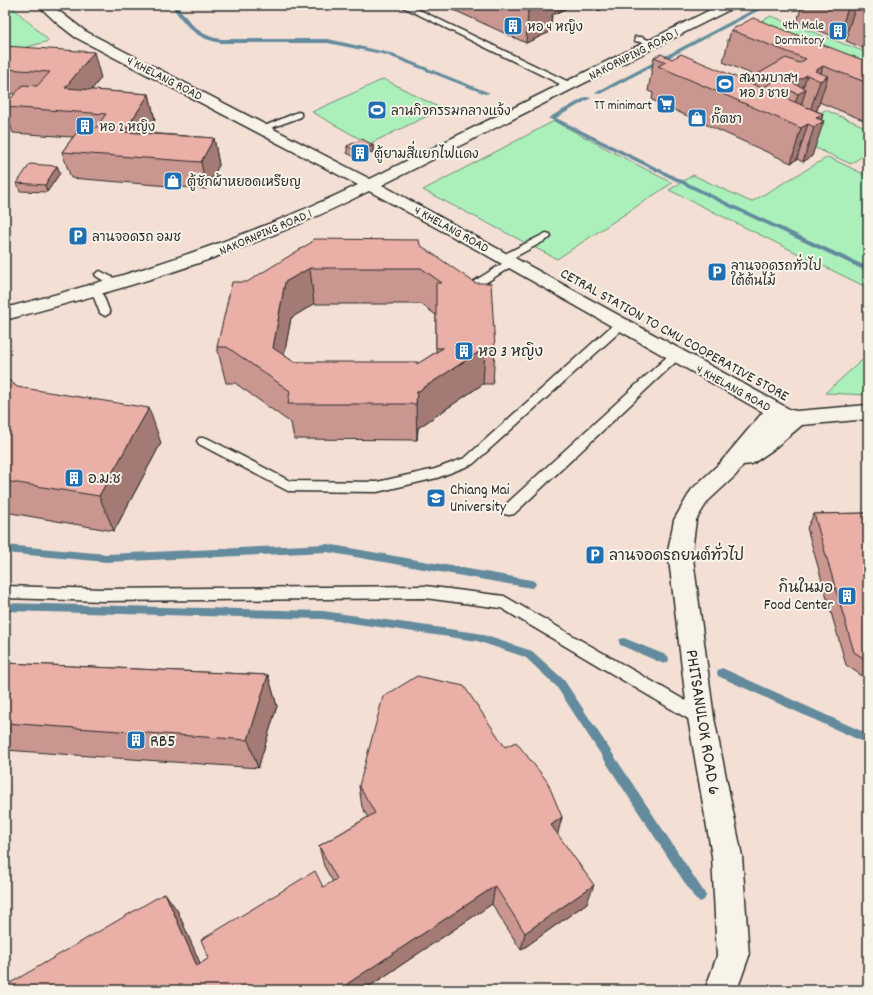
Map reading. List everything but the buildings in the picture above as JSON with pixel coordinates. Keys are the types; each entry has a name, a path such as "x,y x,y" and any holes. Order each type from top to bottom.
{"street":[{"name":"NAKORNPING ROAD 1","path":"649,42 729,5"},
{"name":"NAKORNPING ROAD 1","path":"406,166 569,85"},
{"name":"4 KHELANG ROAD","path":"354,175 374,183 509,260"},
{"name":"NAKORNPING ROAD 1","path":"294,220 374,183"},
{"path":"5,314 98,282"},
{"path":"728,468 764,446 771,413"},
{"path":"728,468 771,413"}],"lane":[{"path":"44,5 80,34 374,183"},
{"path":"403,5 569,85"},
{"path":"235,245 374,183 569,85 649,42"},
{"path":"264,128 298,115"},
{"path":"264,128 354,175"},
{"path":"98,282 118,284 158,272 235,245 294,220"},
{"path":"463,293 546,236"},
{"path":"509,260 676,355 771,413 868,411"},
{"path":"98,282 158,272"},
{"path":"98,282 118,284"},
{"path":"98,282 105,313"},
{"path":"203,441 288,486 377,487 437,473 469,461 621,324"},
{"path":"509,510 676,355"},
{"path":"721,990 733,956 680,551 685,520 693,506 700,495 728,468"},
{"path":"5,592 103,595 425,592 504,602 701,718"}],"shaded area":[{"name":"Chiang Mai University","path":"5,5 868,5 868,990 5,990"}],"green space":[{"path":"5,5 10,5 49,41 5,53"},
{"path":"771,16 868,53 868,97 726,40"},
{"name":"ลานกิจกรรมกลางแจ้ง","path":"384,79 442,109 369,144 312,112"},
{"path":"825,110 868,128 868,152 851,164 785,134"},
{"path":"554,121 672,183 557,259 423,190"},
{"path":"828,157 866,175 868,174 868,288 669,190 693,175 751,202"},
{"path":"868,355 868,395 825,393"}],"waterway":[{"path":"174,5 188,24 198,34 212,39 221,41 328,41 388,54 487,93"},
{"path":"598,93 766,5"},
{"path":"588,98 551,118 731,206 868,270"},
{"path":"5,549 107,558 327,548 531,584"},
{"path":"5,607 323,615 477,637 528,654 560,683 700,896"},
{"path":"624,642 664,659"},
{"path":"722,673 868,739"}],"place":[{"name":"หอ 4 หญิง","path":"513,26"},
{"name":"4th Male Dormitory","path":"838,31"},
{"name":"สนามบาสฯ หอ 3 ชาย","path":"725,84"},
{"name":"TT minimart","path":"666,104"},
{"name":"ลานกิจกรรมกลางแจ้ง","path":"377,110"},
{"name":"กั๊ตชา","path":"697,118"},
{"name":"หอ 2 หญิง","path":"85,126"},
{"name":"ตู้ยามสี่แยกไฟแดง","path":"360,153"},
{"name":"ตู้ซักผ้าหยอดเหรียญ","path":"173,181"},
{"name":"ลานจอดรถ อมช","path":"78,236"},
{"name":"ลานจอดรถทั่วไป ใต้ต้นไม้","path":"717,272"},
{"name":"หอ 3 หญิง","path":"464,351"},
{"name":"อ.ม.ช","path":"74,478"},
{"name":"Chiang Mai University","path":"436,498"},
{"name":"ลานจอดรถยนต์ทั่วไป","path":"595,555"},
{"name":"กินในมอ Food Center","path":"847,596"},
{"name":"RB5","path":"136,740"}]}
